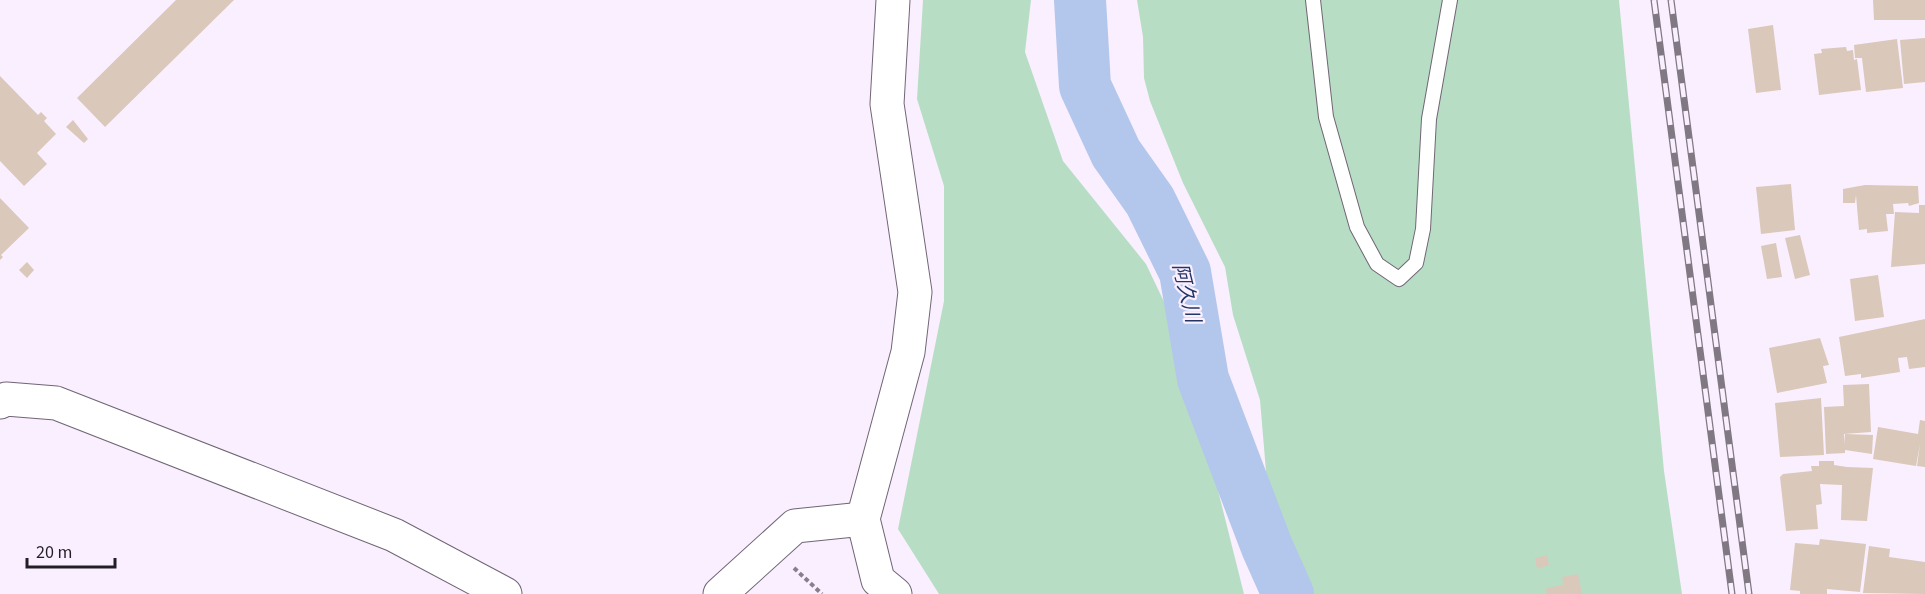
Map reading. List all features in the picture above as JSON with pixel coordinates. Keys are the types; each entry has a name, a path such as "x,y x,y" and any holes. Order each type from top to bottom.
{"street":[{"path":"893,0 887,104 915,292 908,352 863,519 878,580 895,594"},
{"path":"0,402 6,399 56,403 394,535 505,594"},
{"path":"720,594 795,526 863,519"}],"lane":[{"path":"1313,0 1326,117 1357,227 1377,264 1399,279 1416,263 1423,229 1429,119 1450,0"}],"green space":[{"path":"923,0 1031,0 1025,52 1063,161 1146,264 1178,331 1244,594 939,594 898,529 944,301 944,186 917,99"},
{"path":"1137,0 1619,0 1664,471 1682,594 1309,594 1268,495 1260,400 1233,315 1225,267 1183,183 1150,101 1144,78 1143,37"}],"building":[{"path":"176,0 234,0 105,127 77,98"},
{"path":"1873,0 1925,0 1925,20 1874,20"},
{"path":"1773,25 1781,90 1756,93 1748,29"},
{"path":"1925,38 1925,82 1904,84 1900,40"},
{"path":"1897,39 1903,88 1866,92 1862,58 1855,58 1854,45"},
{"path":"1846,47 1847,51 1853,50 1854,60 1857,59 1861,90 1819,95 1814,54 1822,53 1821,49"},
{"path":"0,76 38,115 41,112 47,118 44,121 56,134 37,153 47,164 24,186 0,161"},
{"path":"73,120 88,139 84,143 66,127"},
{"path":"1791,184 1795,230 1761,234 1756,187"},
{"path":"1865,185 1918,186 1919,203 1909,206 1908,203 1893,204 1894,214 1886,214 1888,231 1867,233 1867,229 1859,230 1856,195 1855,203 1843,203 1843,189"},
{"path":"0,198 29,228 1,255 3,257 0,260"},
{"path":"1919,205 1925,205 1925,264 1891,267 1895,212 1919,213"},
{"path":"1800,235 1810,275 1795,279 1785,238"},
{"path":"1776,243 1782,277 1767,279 1761,246"},
{"path":"27,262 34,270 27,278 19,270"},
{"path":"1878,275 1884,317 1855,321 1850,279"},
{"path":"1925,319 1925,367 1909,369 1907,357 1898,358 1900,372 1861,378 1861,374 1845,376 1839,337"},
{"path":"1820,338 1829,365 1823,366 1827,383 1777,393 1769,348"},
{"path":"1869,384 1871,432 1844,434 1844,444 1845,434 1873,435 1872,454 1845,450 1845,453 1826,454 1824,407 1844,406 1843,385"},
{"path":"1821,398 1824,455 1780,457 1775,403"},
{"path":"1920,420 1925,421 1925,467 1917,466 1920,444 1916,466 1873,459 1878,427 1918,434"},
{"path":"1819,461 1834,461 1834,465 1847,467 1873,468 1867,521 1841,520 1842,485 1820,484 1822,504 1816,505 1818,529 1786,531 1780,477 1783,474 1812,471 1811,466 1819,466"},
{"path":"1820,539 1866,544 1860,592 1827,589 1827,594 1800,594 1800,591 1790,590 1795,543 1819,545"},
{"path":"1869,546 1890,549 1889,557 1925,562 1925,594 1863,593"},
{"path":"1547,555 1549,565 1537,569 1535,558"},
{"path":"1578,574 1582,594 1547,594 1546,588 1563,585 1562,577"}],"waterway":[{"name":"阿久川","path":"1080,0 1085,86 1116,153 1150,201 1185,272 1203,379 1267,547 1288,594"}],"railway":[{"path":"1654,0 1732,594"},
{"path":"1671,0 1749,594"}]}
